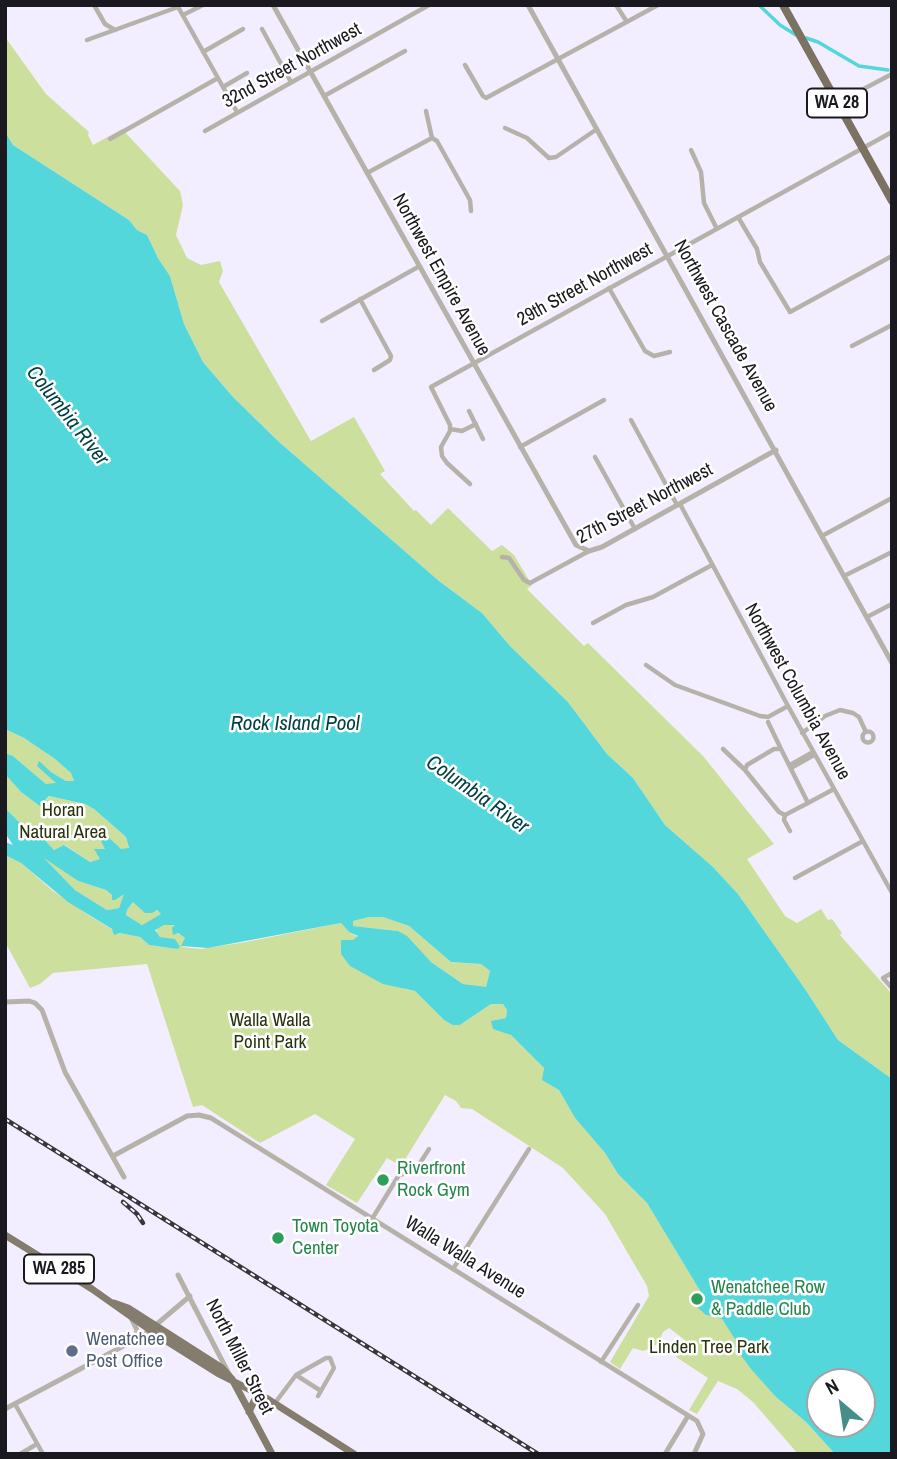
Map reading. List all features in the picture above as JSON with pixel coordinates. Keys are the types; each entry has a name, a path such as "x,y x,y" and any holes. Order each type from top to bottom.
{"highway":[{"name":"WA 28","path":"783,5 892,201"}],"main road":[{"name":"WA 285","path":"5,1235 131,1318 222,1367 232,1378"},
{"name":"WA 285","path":"110,1302 128,1308 153,1328"},
{"path":"232,1378 354,1454"},
{"name":"North Miller Street","path":"232,1378 272,1454"},
{"path":"249,1412 254,1401 266,1398"}],"street":[{"path":"94,5 107,27 116,30"},
{"path":"183,15 203,5"},
{"name":"Northwest Empire Avenue","path":"273,5 571,540 579,548 589,551"},
{"name":"32nd Street Northwest","path":"205,131 429,5"},
{"name":"Northwest Cascade Avenue","path":"528,5 891,659"},
{"path":"616,5 627,22"},
{"path":"466,65 482,96 486,98 658,5"},
{"path":"87,40 178,6 237,112"},
{"path":"203,52 243,29"},
{"path":"262,29 291,82"},
{"path":"324,96 405,51"},
{"path":"223,87 247,73"},
{"path":"837,103 892,74"},
{"path":"110,139 218,78"},
{"path":"426,111 432,138 437,141 470,200 471,211"},
{"path":"505,128 527,138 549,158 555,157 597,129"},
{"name":"29th Street Northwest","path":"450,429 447,417 431,387 892,132"},
{"path":"367,173 432,138"},
{"path":"691,150 702,172 704,203 717,229"},
{"path":"738,217 757,249 760,262 789,311 892,256"},
{"path":"322,320 418,267"},
{"path":"609,288 645,351 654,356 670,352"},
{"path":"360,299 391,356 390,360 374,370"},
{"path":"852,346 892,325"},
{"path":"519,447 604,400"},
{"path":"469,411 483,439"},
{"name":"Northwest Columbia Avenue","path":"631,420 892,893"},
{"path":"470,484 447,463 442,456 441,447 450,429 462,431 476,424"},
{"name":"27th Street Northwest","path":"502,557 509,558 527,582 533,582 589,551 602,547 776,450"},
{"path":"595,457 635,529"},
{"path":"822,536 892,498"},
{"path":"844,576 892,552"},
{"path":"593,623 626,605 653,597 712,565"},
{"path":"867,617 892,604"},
{"path":"646,665 675,685 760,716 768,717 788,706"},
{"path":"802,733 825,716 840,710 859,717 866,732"},
{"path":"768,722 808,803"},
{"path":"723,749 745,770 779,812 785,815"},
{"path":"745,770 747,765 774,749 781,749"},
{"path":"790,766 814,753"},
{"path":"785,815 834,789"},
{"path":"785,815 784,820 790,831"},
{"path":"795,878 863,841"},
{"path":"892,973 883,978 892,988"},
{"path":"5,1002 29,1001 38,1006 45,1016 65,1072 124,1177"},
{"name":"Walla Walla Avenue","path":"113,1156 187,1116 202,1115 214,1120 688,1416"},
{"path":"372,1219 399,1175 415,1171 429,1149"},
{"path":"453,1269 529,1149"},
{"name":"North Miller Street","path":"178,1275 232,1378"},
{"path":"5,1409 135,1340 190,1296"},
{"path":"601,1362 638,1305"},
{"path":"131,1318 137,1328 135,1340"},
{"path":"275,1404 296,1375 326,1358 330,1359 334,1368 320,1394 296,1375"},
{"path":"15,1404 43,1454"},
{"path":"665,1454 688,1416 699,1424 703,1434 694,1454"},
{"path":"20,1454 37,1444"}],"green space":[{"path":"5,37 46,94 89,132 93,145 122,129 180,191 183,205 176,235 187,258 201,265 220,261 223,271 219,282 311,441 354,417 385,471 380,474 414,511 431,525 448,508 492,551 502,545 514,555 532,585 527,589 584,646 588,643 703,756 774,844 747,859 785,916 797,923 821,909 892,994 892,1079 838,1040 738,894 713,867 665,825 633,778 607,754 568,702 510,646 482,613 439,581 278,441 233,397 203,362 184,324 170,276 147,235 137,230 129,220 13,145 5,132"},
{"name":"Horan Natural Area","path":"5,729 55,759 71,773 74,781 66,781 51,772 56,784 46,784 13,756 5,753"},
{"name":"Horan Natural Area","path":"5,774 21,792 41,807 49,796 85,804 94,809 126,837 129,849 95,849 101,859 90,862 65,845 54,850 41,836 27,830 5,808"},
{"name":"Walla Walla Point Park","path":"5,855 21,863 53,891 90,916 118,933 140,937 149,945 177,949 173,939 160,937 157,933 156,928 164,925 175,925 177,933 185,938 182,947 201,949 341,923 358,937 353,941 341,941 404,989 415,991 444,1020 460,1025 491,1004 503,1004 507,1010 506,1018 492,1021 511,1035 544,1068 543,1080 559,1090 575,1118 605,1153 618,1174 647,1203 702,1294 706,1315 722,1319 776,1397 806,1422 806,1438 820,1438 835,1454 798,1454 753,1402 737,1389 718,1381 697,1414 689,1410 708,1378 676,1357 685,1340 669,1328 652,1348 643,1351 633,1348 620,1369 610,1362 649,1296 647,1286 605,1214 563,1168 472,1109 461,1108 456,1101 445,1095 401,1166 387,1158 357,1203 326,1185 355,1139 315,1114 260,1143 202,1105 193,1107 147,964 53,973 40,984 30,988 5,942"},
{"name":"Horan Natural Area","path":"41,855 78,881 106,890 112,895 125,893 119,908 107,910 75,890"},
{"path":"133,902 162,914 142,925 126,915"},
{"path":"383,917 409,926 451,962 481,964 490,971 486,988 463,984 431,962 398,931 353,926 353,921"}],"water":[{"name":"Rock Island Pool","path":"5,132 13,145 129,220 137,230 147,235 170,276 184,324 203,362 233,397 278,441 439,581 482,613 510,646 568,702 607,754 633,778 665,825 713,867 738,894 838,1040 892,1079 892,1454 835,1454 820,1438 876,1438 876,1368 806,1368 806,1422 776,1397 751,1369 735,1347 735,1339 722,1319 706,1315 698,1308 702,1294 647,1203 618,1174 605,1153 575,1118 559,1090 542,1080 544,1068 511,1035 493,1029 491,1021 506,1018 507,1010 503,1004 491,1004 460,1025 453,1025 444,1020 415,991 383,984 350,966 341,954 341,940 353,940 358,936 349,932 341,923 208,948 181,946 185,938 178,933 173,935 172,928 175,925 164,925 155,930 160,937 175,939 180,947 177,949 149,945 140,937 119,933 114,935 112,929 68,902 21,863 5,855 5,842 13,845 5,833 5,808 27,830 41,836 54,850 64,845 90,862 100,859 94,849 105,849 100,839 107,836 121,849 129,848 126,837 85,804 49,796 45,807 41,807 21,792 5,774 5,753 13,756 46,784 56,783 37,766 39,761 66,781 74,781 71,773 55,759 5,729","holes":["44,858 78,881 106,890 112,895 112,900 124,894 119,908 107,910 75,890","133,902 145,913 157,910 161,914 142,925 126,915","383,917 409,926 451,962 481,964 490,971 486,987 463,984 431,962 407,936 398,931 353,926 353,921"]}],"waterway":[{"path":"759,5 780,25 796,35"},
{"path":"806,38 859,66 888,70"}],"railway":[{"path":"5,1119 538,1454"},
{"path":"123,1202 143,1223"}],"place":[{"name":"Riverfront Rock Gym","path":"383,1180"},
{"name":"Town Toyota Center","path":"278,1238"},
{"name":"Wenatchee Row & Paddle Club","path":"697,1299"},
{"name":"Wenatchee Post Office","path":"72,1351"}],"water label":[{"name":"Columbia River","path":"67,416"},
{"name":"Columbia River","path":"477,795"}],"park label":[{"name":"Linden Tree Park","path":"709,1348"}]}
